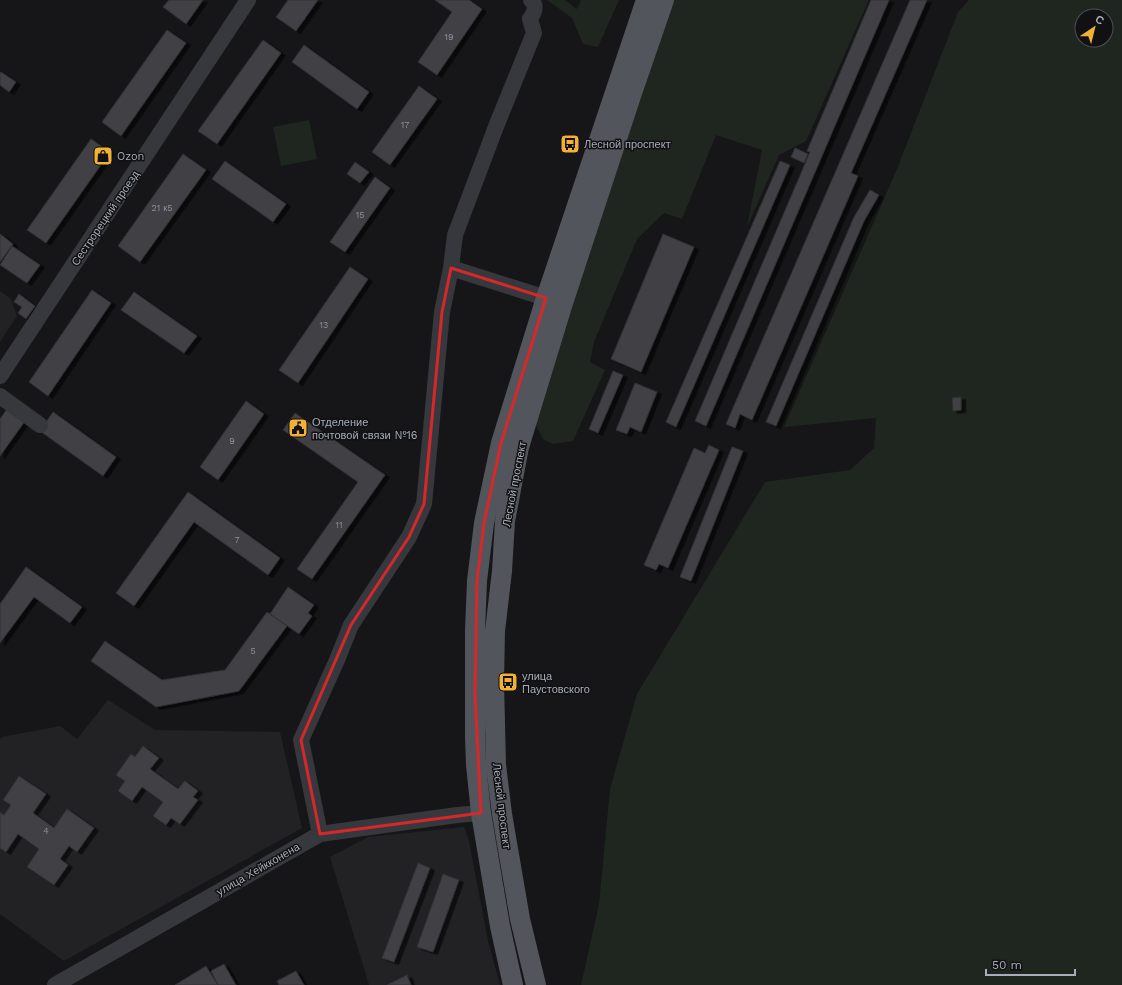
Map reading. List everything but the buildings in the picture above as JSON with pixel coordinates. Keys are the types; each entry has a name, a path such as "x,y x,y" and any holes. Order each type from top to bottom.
{"main road":[{"name":"Лесной проспект","path":"536,985 520,920 502,814 496,765 494,682 495,631 502,571 510,445 546,298 646,0"},
{"name":"Лесной проспект","path":"513,985 500,926 481,813 475,737 475,630 477,581 484,523 510,445 562,306 664,0"}],"street":[{"name":"Сестрорецкий проезд","path":"0,376 248,0"},
{"path":"320,834 301,740 351,625 409,537 424,504 442,312 452,268 455,235 496,124 534,33 530,20 535,12 535,7 534,2 531,0"},
{"path":"452,268 546,298"},
{"path":"0,396 40,425"},
{"name":"улица Хейкконена","path":"55,985 320,834 481,813"}],"highlighted area":[{"path":"451,268 546,298 501,443 484,523 477,581 475,694 481,813 320,834 301,740 351,625 409,537 424,504 442,312"}],"shaded area":[{"path":"547,0 565,0 577,9 581,0 619,0 598,47 583,44 572,18"},
{"path":"674,0 869,0 806,141 779,155 747,227 762,150 716,135 682,219 664,213 637,239 594,342 590,362 605,370 573,441 553,444 543,439 533,420 626,136"},
{"path":"969,0 1122,0 1122,985 581,985 599,904 610,789 637,694 765,482 850,470 874,448 876,418 784,427 897,169 958,12"},
{"path":"309,120 317,159 281,166 273,127"},
{"path":"0,291 11,299 17,316 0,342"},
{"path":"108,700 155,730 280,732 302,828 64,961 0,914 0,739 2,737 60,726 77,739"},
{"path":"464,827 469,841 488,941 500,985 369,985 330,857 368,837"}],"place":[{"name":"Лесной проспект","path":"570,144"},
{"name":"Ozon","path":"103,156"},
{"name":"Отделение почтовой связи №16","path":"298,428"},
{"name":"улица Паустовского","path":"508,682"}]}
